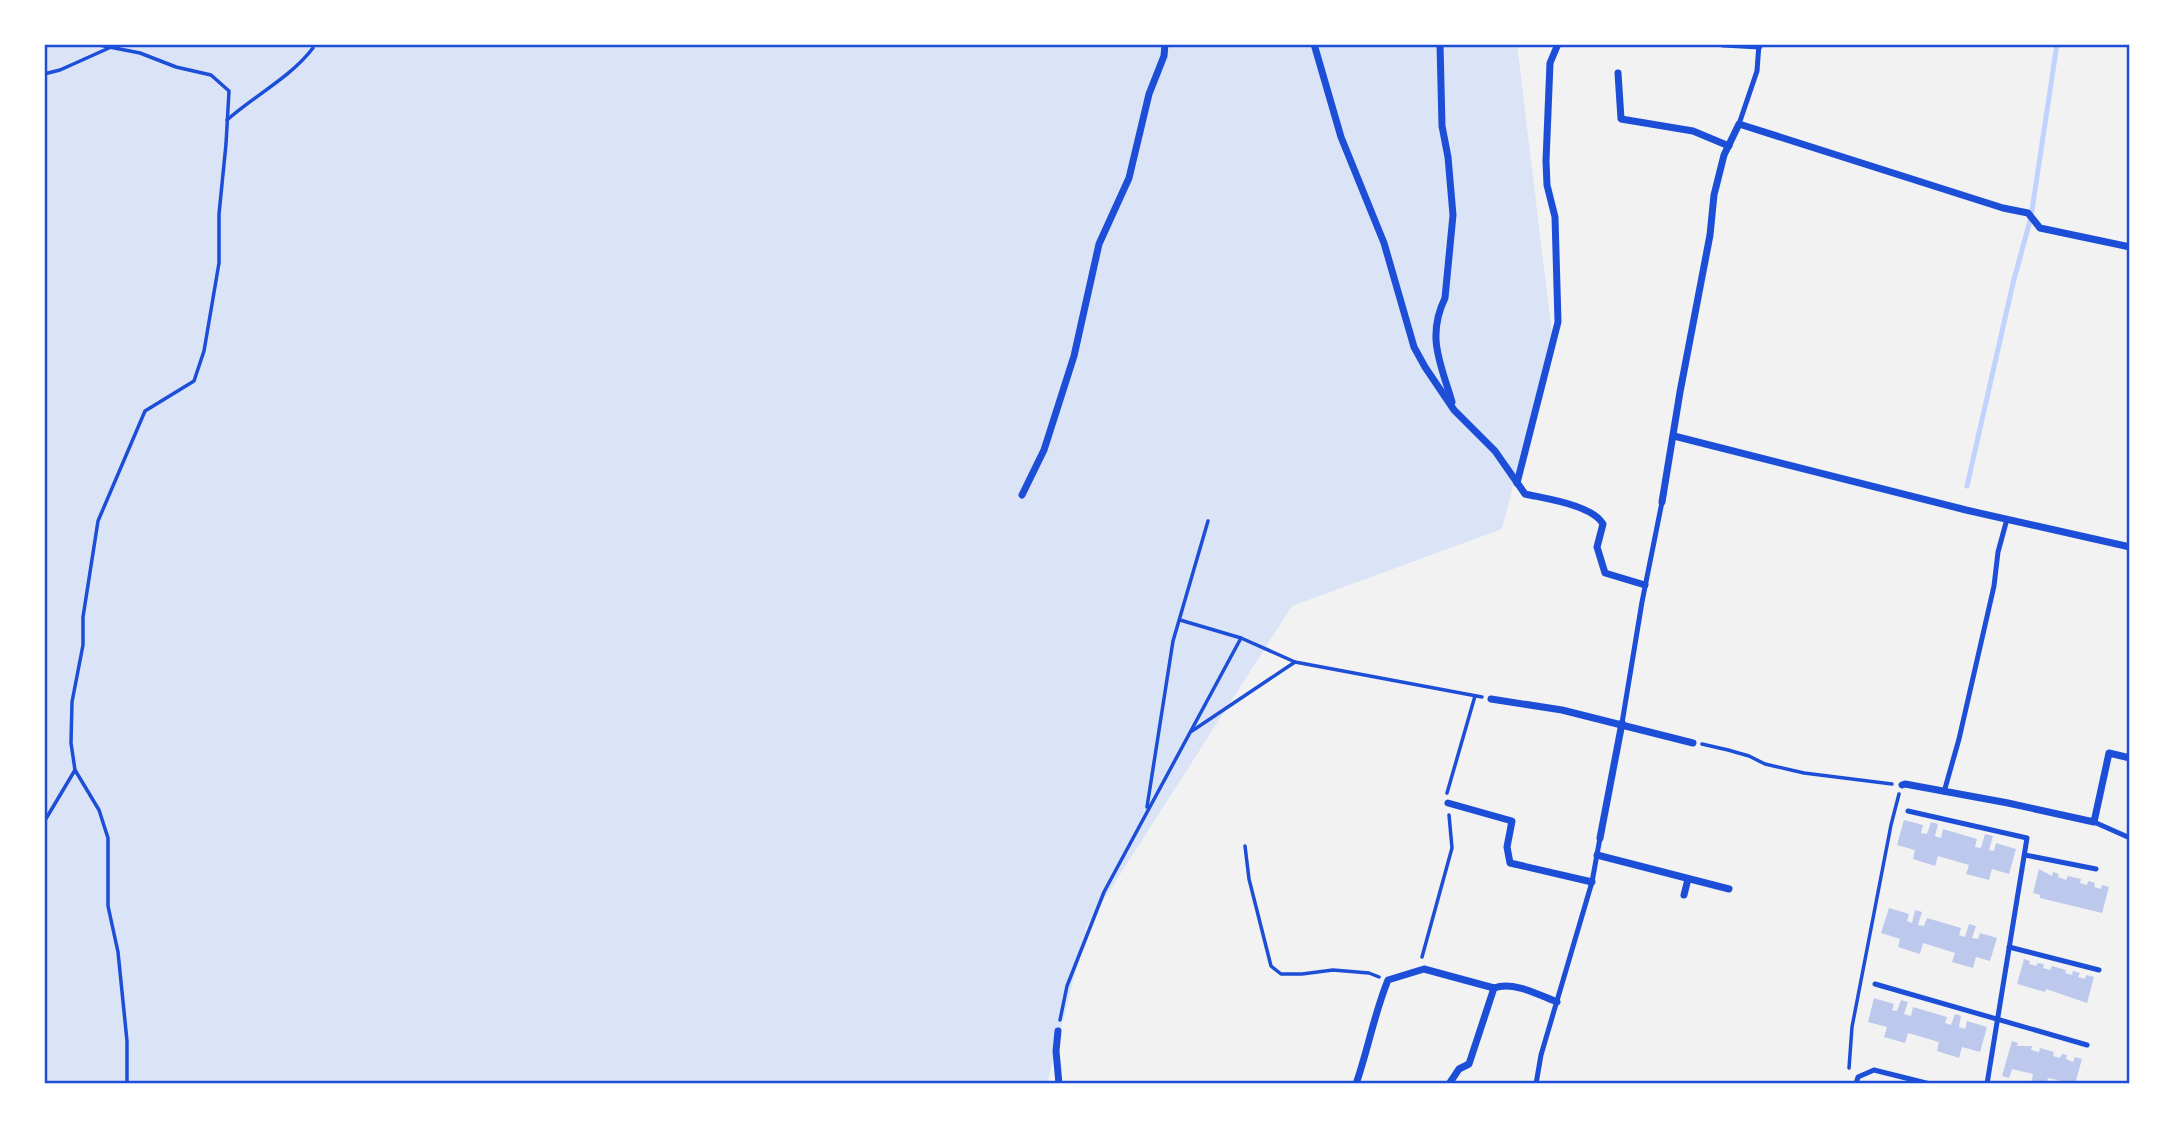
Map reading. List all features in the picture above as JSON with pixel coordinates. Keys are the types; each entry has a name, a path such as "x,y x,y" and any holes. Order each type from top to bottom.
{"street":[{"path":"1022,495 1044,450 1070,369 1099,244 1129,178 1149,94 1164,56 1165,44"},
{"path":"1316,44 1341,137 1384,243 1415,347 1425,367 1454,410 1495,450 1525,494 1563,502 1598,516 1603,524 1597,547 1605,573 1645,585"},
{"path":"1440,44 1442,126 1448,157 1453,215 1445,298 1439,310 1434,338 1454,410"},
{"path":"1517,483 1558,322 1555,217 1547,185 1546,161 1550,63 1558,44"},
{"path":"1723,44 1759,45"},
{"path":"1618,73 1621,119 1693,131 1728,146"},
{"path":"1662,502 1710,235 1714,195 1724,155 1739,124 2003,208 2028,213 2040,228 2130,247"},
{"path":"1674,436 2130,547"},
{"path":"1491,699 1562,709 1693,743"},
{"path":"1600,838 1622,723"},
{"path":"1902,785 2008,803 2094,822 2109,753 2130,758"},
{"path":"1448,803 1512,821 1507,847 1510,863 1591,882"},
{"path":"1597,855 1728,889"},
{"path":"1684,895 1688,878"},
{"path":"1356,1084 1378,1004 1388,980 1424,969 1494,988 1502,985 1518,988 1557,1002"},
{"path":"1449,1084 1459,1069 1469,1065 1494,988"},
{"path":"1058,1031 1056,1051 1059,1084"}],"lane":[{"path":"1739,124 1757,71 1759,45"},
{"path":"1622,723 1662,502"},
{"path":"1943,792 1962,726 2007,519"},
{"path":"1908,811 2027,838 1987,1084"},
{"path":"2094,822 2130,838"},
{"path":"1536,1084 1541,1055 1591,882 1600,838"},
{"path":"2025,855 2096,869"},
{"path":"2010,947 2099,970"},
{"path":"1875,984 2087,1045"},
{"path":"1856,1084 1858,1077 1874,1070 1930,1084"}],"path":[{"path":"94,44 139,53 176,67 211,75 229,91 219,214 219,263 204,351 194,381 145,411 98,522 83,617 83,645 72,702 71,743 75,770 99,810 108,838 108,906 118,952 127,1041 127,1082 124,1084"},
{"path":"44,74 60,70 111,47"},
{"path":"227,120 304,61 313,48"},
{"path":"1147,809 1173,641 1209,521"},
{"path":"1180,620 1241,638 1295,662 1491,699"},
{"path":"1058,1031 1067,985 1099,904 1147,809 1241,638"},
{"path":"1190,733 1295,662"},
{"path":"1424,969 1422,958 1452,848 1447,796 1475,696"},
{"path":"1693,743 1728,750 1765,764 1804,773 1902,785 1886,848 1873,928 1852,1027 1849,1068"},
{"path":"44,822 75,770"},
{"path":"1245,846 1249,879 1271,966 1282,974 1345,971 1369,973 1388,980"}],"shaded area":[{"path":"44,44 1517,44 1552,334 1502,529 1292,606 1087,926 1047,1084 44,1084"}],"building":[{"path":"1904,820 1923,825 1921,833 1927,834 1931,822 1938,824 1935,836 1941,838 1943,829 1977,839 1975,847 1981,848 1985,834 1993,836 1989,850 1994,851 1996,843 2016,849 2009,874 1992,869 1989,880 1966,874 1969,865 1938,856 1935,866 1913,859 1915,850 1897,845"},
{"path":"2039,869 2052,876 2053,872 2059,874 2058,877 2066,880 2068,876 2081,879 2080,883 2087,885 2088,881 2095,883 2094,887 2101,889 2102,885 2109,887 2102,913 2040,898 2040,895 2033,893"},
{"path":"1889,908 1909,914 1907,921 1912,923 1915,910 1922,912 1918,925 1924,926 1927,918 1961,928 1959,935 1965,937 1969,924 1976,926 1972,938 1978,939 1980,933 1997,938 1990,961 1976,957 1973,968 1952,962 1955,953 1923,943 1920,954 1898,947 1900,939 1881,933"},
{"path":"2024,959 2036,966 2038,963 2044,964 2043,968 2050,970 2052,966 2072,975 2073,971 2080,973 2078,977 2085,979 2086,975 2094,977 2087,1003 2046,989 2045,992 2017,984"},
{"path":"1874,998 1894,1004 1892,1010 1897,1011 1901,1000 1908,1002 1904,1014 1911,1016 1913,1007 1947,1017 1945,1023 1951,1025 1955,1014 1961,1016 1959,1027 1965,1029 1967,1021 1987,1027 1980,1052 1962,1047 1959,1058 1937,1051 1939,1042 1908,1033 1905,1043 1884,1037 1887,1027 1868,1022"},
{"path":"2012,1041 2018,1043 2017,1046 2032,1046 2031,1050 2039,1052 2040,1048 2054,1052 2053,1056 2060,1058 2062,1054 2067,1055 2066,1059 2073,1062 2075,1057 2082,1059 2075,1084 2048,1078 2046,1084 2031,1083 2033,1074 2012,1069 2009,1078 2002,1076"}],"waterway":[{"path":"1967,486 2013,283 2031,217 2057,44"}]}
